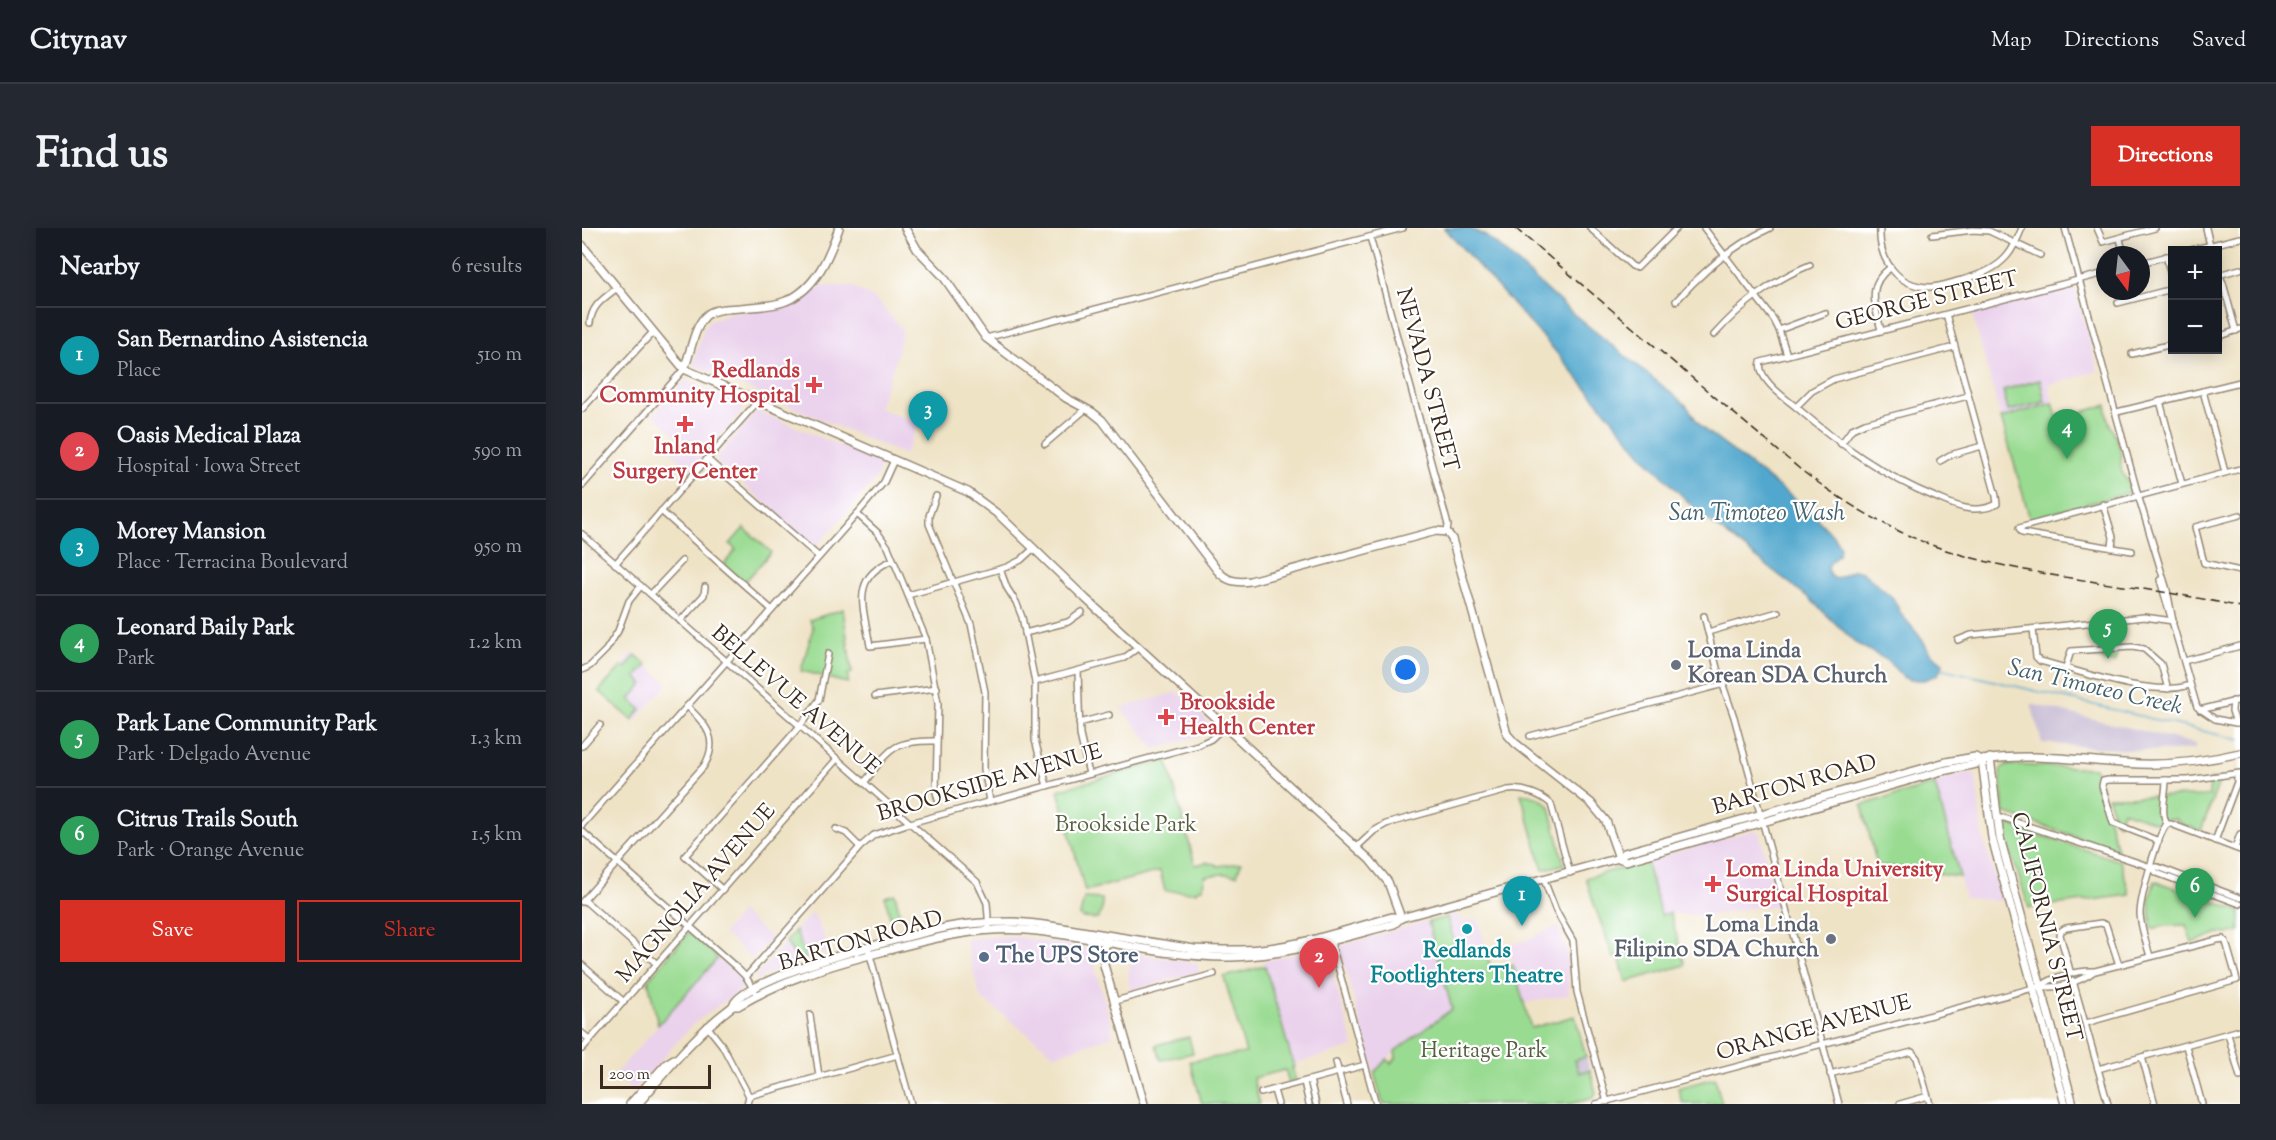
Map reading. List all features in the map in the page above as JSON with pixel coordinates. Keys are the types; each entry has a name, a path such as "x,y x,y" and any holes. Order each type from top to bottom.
{"main road":[{"path":"684,369 698,328 709,313 778,304 798,294 813,279 827,259 839,228"},
{"path":"905,228 917,249 943,276 986,338 1066,398 1102,420 1217,570 1231,581 1250,581 1436,531 1447,532 1452,539 1506,734 1591,803 1606,821 1619,858"},
{"path":"582,245 684,369 968,492 999,515 1370,860 1388,882 1401,918"},
{"name":"BARTON ROAD","path":"707,1026 732,1006 738,1006 777,977 793,970 989,926 1040,925 1105,938 1194,949 1252,953 1287,952 1392,917 1401,918 1619,858 1626,861 1946,762 1975,757 1982,760 2029,755 2159,764 2202,761 2240,753"},
{"name":"CALIFORNIA STREET","path":"1990,758 2002,861"},
{"name":"CALIFORNIA STREET","path":"1982,760 1989,822 2073,1104"},
{"path":"1105,938 1104,963 1144,1104"},
{"name":"BARTON ROAD","path":"755,992 869,952"},
{"path":"793,970 801,975"},
{"path":"765,990 777,982 777,977"},
{"name":"CALIFORNIA STREET","path":"2038,987 2065,1104"},
{"path":"633,1104 707,1026"}],"street":[{"path":"986,338 1403,228"},
{"path":"1590,228 1637,268 1672,229"},
{"path":"1704,228 1779,330 1787,355"},
{"path":"1676,301 1696,279 1723,256 1746,240 1770,228"},
{"path":"1880,228 1881,250 1890,268 1911,283 1922,286 1938,286 1989,270 2006,257 2022,228"},
{"path":"2065,228 2190,686 2200,710 2215,719 2238,723"},
{"path":"2097,228 2103,242 2155,228"},
{"path":"2206,228 2210,246"},
{"path":"1932,235 1979,230 1997,234 2040,255"},
{"name":"NEVADA STREET","path":"1370,237 1448,525 1447,532"},
{"path":"2217,246 2240,238"},
{"path":"2120,239 2122,246"},
{"path":"2150,261 2168,256"},
{"path":"1713,334 1754,296 1779,280 1810,265"},
{"path":"1881,330 1873,292 1877,281 1890,268"},
{"path":"2222,272 2240,269"},
{"name":"GEORGE STREET","path":"1796,407 1768,383 1760,366 1761,362 2096,275"},
{"path":"2222,281 2238,330 2222,335"},
{"path":"590,323 591,313 596,305 617,288"},
{"path":"2118,303 2168,290"},
{"path":"1779,330 1825,313"},
{"path":"1946,314 1996,496 1996,504 1992,507 1976,509 1957,506 1902,482 1841,444 1796,407 1812,391 1834,379 1954,347"},
{"path":"582,409 653,332"},
{"path":"2132,354 2168,345"},
{"path":"582,486 684,369"},
{"path":"2117,412 2240,382"},
{"path":"2203,391 2225,472"},
{"path":"1841,444 1852,429 1865,423 1968,396"},
{"path":"615,564 758,401"},
{"path":"2160,401 2182,483"},
{"path":"1046,444 1086,409"},
{"path":"1940,461 1950,455 1982,446"},
{"path":"707,459 818,556"},
{"path":"582,825 884,482 894,460"},
{"path":"2132,551 2019,531 2019,528 2240,469"},
{"path":"936,496 929,516 929,524 971,624 985,692 984,769 990,801"},
{"path":"2103,504 2113,537 2112,548"},
{"path":"661,511 771,609"},
{"path":"857,513 878,533 888,547 926,639 937,688 938,800"},
{"path":"2240,515 2195,527 2204,563 2230,566 2240,571"},
{"name":"BELLEVUE AVENUE","path":"582,534 977,882 987,903 989,926"},
{"path":"908,595 1000,568 1021,560 1034,548"},
{"path":"893,560 873,571 862,589 870,645 926,639"},
{"path":"651,594 681,561"},
{"path":"1000,568 1007,588 1020,610 1035,682 1035,740 1047,786"},
{"path":"582,670 590,666 606,650 618,631 629,601 641,586"},
{"path":"680,621 704,595 705,587"},
{"path":"1024,633 1068,622 1082,612"},
{"path":"1708,632 1778,612"},
{"path":"1704,616 1839,1104"},
{"path":"1958,640 1971,635 2144,617 2173,621"},
{"path":"2033,629 2038,660 2138,686 2168,689 2190,686"},
{"path":"2184,661 2240,646"},
{"path":"1035,682 1124,658 1139,647"},
{"path":"2066,667 2071,651 2138,647 2150,653 2160,664 2168,689"},
{"path":"723,890 685,856 800,726 821,697 828,654"},
{"path":"1078,671 1081,747 1089,774"},
{"path":"1530,736 1724,684"},
{"path":"875,696 937,688"},
{"path":"2200,710 2237,701"},
{"path":"2237,701 2232,711 2238,723"},
{"path":"657,964 583,901 704,766 710,755 711,744 707,730 687,706"},
{"path":"1079,723 1109,715"},
{"path":"582,746 600,725"},
{"name":"BROOKSIDE AVENUE","path":"746,977 860,847 880,832 1203,744 1225,726"},
{"path":"864,783 893,748 909,741 937,741"},
{"name":"MAGNOLIA AVENUE","path":"582,1049 836,760"},
{"path":"2159,842 2113,823 2102,786 2103,782 2108,780 2188,780 2238,773 2215,841"},
{"path":"2150,956 2140,915 2141,899 2167,824 2163,814 2166,780"},
{"path":"1357,847 1386,824 1508,790 1518,790 1539,796 1551,804 1570,873"},
{"path":"1997,818 2004,818 2151,867 2158,867 2240,898"},
{"path":"2167,824 2237,849 2240,834"},
{"path":"836,829 846,833 860,847"},
{"path":"582,831 746,977 755,992"},
{"path":"2151,867 2157,873 2240,904"},
{"path":"1544,880 1556,911 1573,941 1577,991 1607,1103"},
{"path":"2108,1104 2061,931 2101,923 2106,925 2119,965"},
{"path":"1330,938 1376,1104"},
{"name":"ORANGE AVENUE","path":"1596,1104 1607,1103 2038,987 2048,988 2072,978 2085,978 2095,971 2150,956 2223,939 2226,942 2237,980 2086,1023"},
{"path":"869,952 911,1104"},
{"path":"582,965 624,1002"},
{"path":"1115,1001 1214,974"},
{"path":"810,1015 819,1076"},
{"path":"707,1026 722,1045 749,1096 747,1104"},
{"path":"2098,1069 2240,1030"},
{"path":"582,1032 590,1040"},
{"path":"2228,1034 2240,1077"},
{"path":"2186,1046 2202,1104"},
{"path":"1830,1074 1907,1052 1914,1053 1930,1104"},
{"path":"749,1096 898,1055"},
{"path":"2142,1058 2155,1104"},
{"path":"1336,1062 1347,1104"},
{"path":"1261,1093 1365,1065"},
{"path":"1307,1081 1309,1104"},
{"path":"1307,1081 1316,1104"},
{"path":"1274,1089 1278,1104"},
{"path":"1900,1104 1928,1096"}],"shaded area":[{"name":"Redlands Community Hospital","path":"823,286 851,286 874,298 903,330 895,361 878,408 919,423 905,455 693,365 704,328 710,321 729,313 781,307"},
{"path":"2072,287 2076,291 2098,371 2049,385 2053,403 2001,418 1972,313"},
{"path":"685,380 746,406 691,470 667,448 677,436 653,415"},
{"path":"756,412 761,412 882,464 875,480 816,547 716,461 716,458"},
{"path":"633,653 668,684 634,722 599,691"},
{"name":"Brookside Health Center","path":"1177,692 1213,726 1212,729 1199,736 1155,749 1121,708"},
{"path":"2031,704 2196,744 2195,749 2127,750 2042,743"},
{"path":"1972,772 1976,777 1982,835 2002,901 1965,898 1935,784 1950,777"},
{"name":"Loma Linda University Surgical Hospital","path":"1753,830 1759,833 1780,908 1761,906 1706,916 1670,913 1661,916 1646,861"},
{"path":"741,912 771,938 752,959 723,933"},
{"path":"813,912 830,951 806,958 795,930"},
{"path":"1459,914 1461,922 1478,918 1485,946 1472,950 1454,941 1447,917"},
{"path":"1427,921 1452,1009 1395,1051 1374,1073 1339,946"},
{"path":"1558,926 1567,952 1569,995 1525,1003 1508,946 1536,937"},
{"path":"1011,936 1093,949 1096,973 1113,1036 1055,1055 980,997 965,939"},
{"path":"786,942 798,961 756,980 755,977"},
{"path":"1325,948 1354,1047 1293,1064 1263,961"},
{"path":"1132,953 1197,963 1199,972 1131,991 1128,978"},
{"path":"718,958 741,978 744,987 692,1025 633,1092 615,1074"},
{"path":"1586,1057 1590,1070 1579,1073 1575,1060"}],"green space":[{"path":"2040,380 2045,402 2008,411 2003,390"},
{"path":"2053,403 2058,419 2107,405 2108,419 2120,448 2121,469 2131,490 2129,493 2030,519 2001,418"},
{"path":"744,528 771,552 744,583 724,564 736,550 730,544"},
{"path":"843,609 852,673 848,674 848,683 801,671 813,628 810,620"},
{"path":"2117,653 2115,663 2087,656 2088,655"},
{"path":"636,655 647,665 636,677 643,684 630,699 641,709 632,720 599,691 622,666 625,668"},
{"name":"Brookside Park","path":"1167,760 1195,865 1208,862 1218,866 1241,863 1237,875 1205,876 1202,889 1196,892 1165,891 1160,871 1085,891 1058,790"},
{"path":"2009,765 2095,768 2117,850 2004,813 2000,772 2002,768"},
{"path":"2220,779 2201,831 2182,824 2176,819 2166,819 2161,824 2123,811 2118,824 2114,820 2108,797 2209,796 2210,780"},
{"path":"1935,784 1960,877 1877,865 1862,805"},
{"path":"1521,794 1537,798 1550,807 1564,864 1543,870"},
{"path":"2006,824 2120,861 2130,895 2029,908 2003,828"},
{"path":"1646,861 1661,915 1670,913 1685,965 1626,982 1619,957 1614,958 1586,878"},
{"path":"2155,881 2240,911 2240,931 2219,933 2192,943 2186,925 2152,929 2149,900"},
{"path":"895,894 900,914 890,917 885,897"},
{"path":"1084,898 1102,899 1102,909 1098,919 1080,916"},
{"name":"Heritage Park","path":"1447,917 1454,941 1472,950 1485,946 1491,969 1513,965 1531,1028 1575,1016 1586,1057 1575,1060 1579,1073 1590,1070 1596,1093 1593,1098 1570,1104 1383,1104 1374,1073 1387,1059 1391,1064 1396,1058 1395,1051 1452,1009 1428,922"},
{"path":"795,930 806,958 798,961 786,942"},
{"path":"689,932 718,958 658,1025 648,980"},
{"path":"1265,966 1296,1081 1289,1083 1285,1070 1253,1078 1260,1104 1202,1104 1190,1061 1246,1053 1224,977"},
{"path":"1189,1037 1193,1053 1161,1060 1156,1045"},
{"path":"1715,1078 1722,1104 1683,1104 1678,1088"}],"water":[{"name":"San Timoteo Wash","path":"1444,228 1468,228 1484,235 1500,247 1571,312 1686,405 1701,427 1809,510 1834,537 1840,547 1839,554 1829,566 1830,576 1836,579 1854,570 1862,572 1893,598 1901,614 1922,639 1930,653 1943,663 1937,675 1924,680 1910,680 1903,677 1887,660 1857,644 1809,598 1701,515 1645,458 1550,345"}],"waterway":[{"name":"San Timoteo Creek","path":"1940,668 2240,740"}],"railway":[{"path":"1515,228 1801,470 1853,506 1890,527 1929,544 1985,561 2057,576 2204,599 2240,607"}],"place":[{"name":"Redlands Community Hospital","path":"814,385"},
{"name":"Inland Surgery Center","path":"685,424"},
{"name":"Morey Mansion","path":"928,441"},
{"name":"Leonard Baily Park","path":"2067,459"},
{"name":"Park Lane Community Park","path":"2108,659"},
{"name":"Loma Linda Korean SDA Church","path":"1676,665"},
{"name":"Brookside Health Center","path":"1166,717"},
{"name":"Loma Linda University Surgical Hospital","path":"1713,884"},
{"name":"Citrus Trails South","path":"2195,918"},
{"name":"San Bernardino Asistencia","path":"1522,926"},
{"name":"Redlands Footlighters Theatre","path":"1467,929"},
{"name":"Loma Linda Filipino SDA Church","path":"1831,939"},
{"name":"The UPS Store","path":"984,957"},
{"name":"Oasis Medical Plaza","path":"1319,988"}]}
